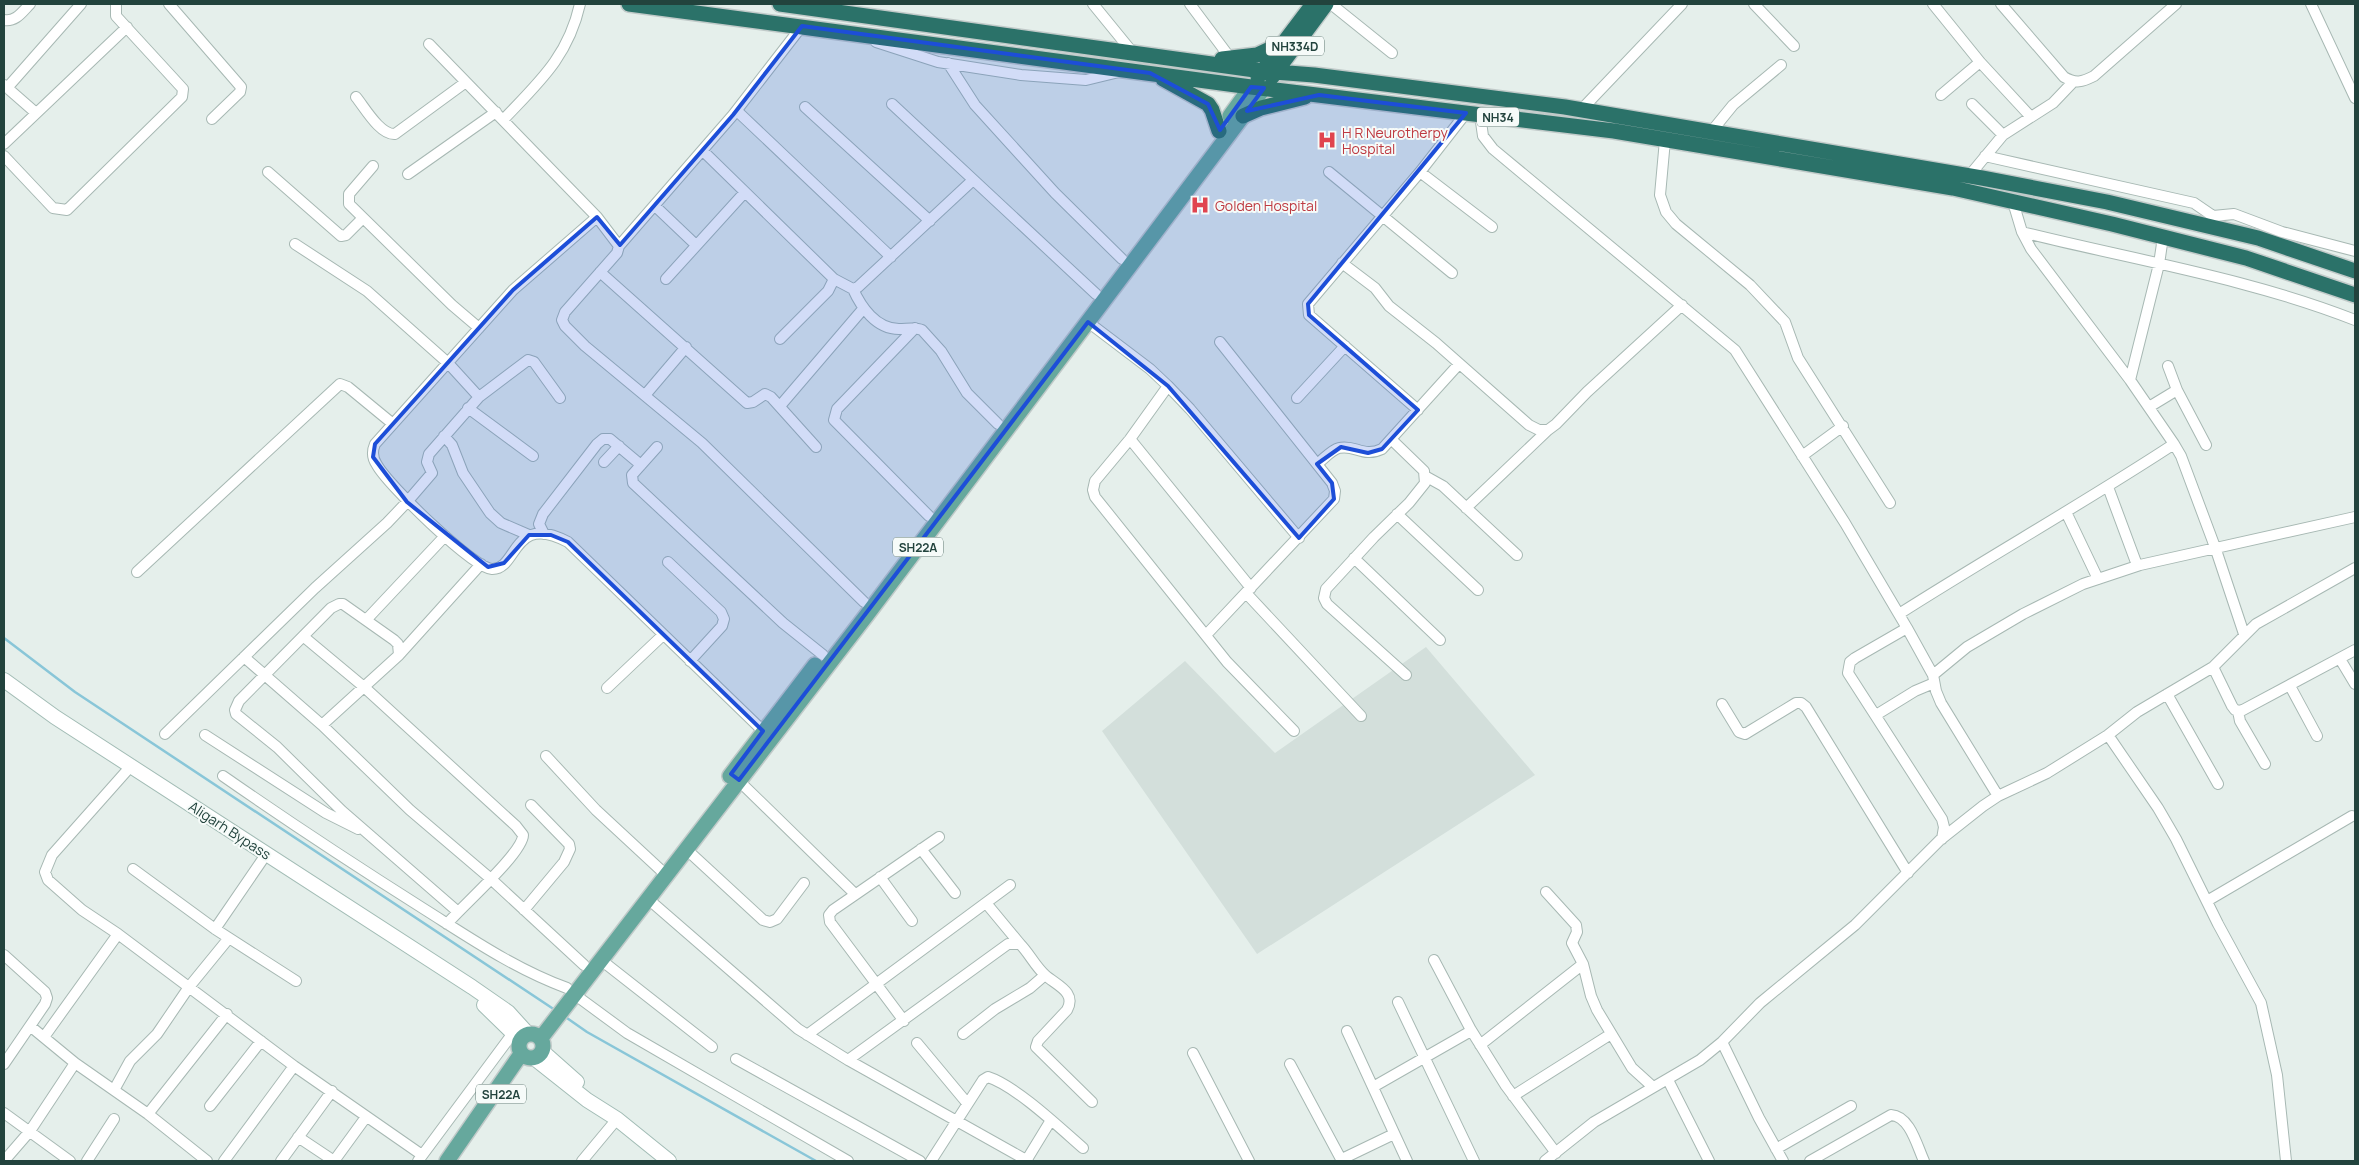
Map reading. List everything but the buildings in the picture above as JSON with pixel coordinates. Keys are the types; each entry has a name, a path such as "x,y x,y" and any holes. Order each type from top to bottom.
{"highway":[{"name":"NH34","path":"629,4 1666,140 1953,188 2163,236 2246,258 2355,295"},
{"name":"NH34","path":"780,4 811,6 1269,72 1314,75 1581,110 1711,132 1969,176 2107,202 2249,236 2355,271"},
{"name":"NH334D","path":"1258,87 1290,42 1313,4"},
{"name":"NH334D","path":"1290,42 1326,4"},
{"path":"1198,62 1257,55 1290,42 1301,65 1314,75"},
{"path":"1150,73 1208,104 1219,131"},
{"path":"1243,116 1269,106 1319,95"}],"main road":[{"name":"SH22A","path":"567,995 584,965 662,871 735,777 866,616 1243,116 1258,87"},
{"name":"SH22A","path":"447,1161 471,1128 474,1119 567,995 601,960 647,898 662,871 686,849 735,777 763,731 864,602 1219,131 1258,87"},
{"name":"Aligarh Bypass","path":"4,680 55,717 267,853 508,1012 532,1041 613,1116 669,1161"}],"street":[{"path":"4,20 10,21 16,18 30,4"},
{"path":"36,113 5,87 81,4"},
{"path":"4,156 53,208 67,210 182,97 183,89 116,16 116,4"},
{"path":"169,4 239,82 241,87 240,92 212,119"},
{"path":"503,120 561,54 574,28 580,4"},
{"path":"1093,4 1133,53"},
{"path":"1190,4 1232,59"},
{"path":"1331,4 1392,52"},
{"path":"1754,4 1794,46"},
{"path":"1933,4 1980,62 2031,117"},
{"path":"2001,4 2064,77 2073,82 2082,81 2094,76 2176,4"},
{"path":"2312,4 2355,98"},
{"path":"1581,110 1678,5"},
{"path":"802,26 737,111 619,246 617,253 565,312 562,320 565,326 585,346 646,394 702,443 864,602"},
{"path":"4,144 127,27"},
{"path":"848,32 919,56 948,63 1021,75 1086,80 1127,70"},
{"path":"429,44 597,217 619,246"},
{"path":"1941,94 1980,62"},
{"path":"948,63 975,105 1055,192 1122,259"},
{"path":"1711,132 1733,105 1781,65"},
{"path":"356,97 382,129 390,134 395,134 466,82"},
{"path":"1969,176 2003,135 2058,100 2073,82"},
{"path":"892,104 1096,294"},
{"path":"1972,104 2003,135"},
{"path":"805,107 930,221"},
{"path":"737,111 891,257"},
{"path":"408,174 496,112"},
{"path":"1418,410 1309,315 1307,310 1312,298 1420,172 1473,114 1483,136 1493,149 1735,350 1899,614 1934,679 1941,703 1998,796"},
{"path":"1666,140 1660,195 1666,212 1676,224 1750,285 1784,322 1798,358 1843,426 1890,503"},
{"path":"703,151 834,279 853,289 863,309 879,322 892,329 915,328 922,330 940,351 967,393 998,424"},
{"path":"1986,156 2194,203 2213,216 2234,214 2282,232 2324,244 2355,250"},
{"path":"373,166 353,189 348,199 349,204 452,305 479,328"},
{"path":"268,172 341,236 346,236 363,218"},
{"path":"1329,172 1452,273"},
{"path":"1420,172 1492,227"},
{"path":"853,289 891,257 973,180"},
{"path":"666,279 745,192"},
{"path":"2013,202 2022,232 2031,249 2130,380 2174,444 2183,462 2244,634"},
{"path":"655,206 696,245"},
{"path":"529,535 497,568 492,569 481,564 445,536 407,502 377,466 373,457 375,444 513,290 597,217"},
{"path":"2022,232 2249,284 2355,320"},
{"path":"2130,380 2163,236"},
{"path":"2345,247 2355,242"},
{"path":"296,244 367,291 448,363 479,397"},
{"path":"1342,263 1375,288 1389,306 1436,343 1529,425 1540,430 1548,430"},
{"path":"600,272 747,403 753,402 765,394 780,406 816,447"},
{"path":"780,339 828,291 834,279"},
{"path":"1466,508 1682,305"},
{"path":"780,406 863,309"},
{"path":"1088,322 1150,368 1168,386 1190,409 1299,538"},
{"path":"915,328 837,409 834,420 929,516"},
{"path":"1206,635 1334,499 1335,491 1332,483 1220,342"},
{"path":"1297,398 1345,346"},
{"path":"646,394 686,347"},
{"path":"165,734 407,502 432,473 427,458 479,397 528,360 534,362 560,398"},
{"path":"1317,464 1340,447 1374,453 1392,440 1459,364"},
{"path":"2168,366 2177,390 2206,446"},
{"path":"137,572 340,384 348,387 393,424"},
{"path":"1168,386 1130,439 1103,470 1095,481 1092,490 1235,671 1294,731"},
{"path":"2149,407 2177,390"},
{"path":"468,408 533,456"},
{"path":"1802,456 1843,426"},
{"path":"444,436 452,445 463,473 490,513 502,523 529,535 551,534 568,542 763,731"},
{"path":"544,534 539,524 540,519 597,444 606,438 619,446 641,465"},
{"path":"1130,439 1249,590 1361,716"},
{"path":"1392,440 1424,471 1426,476 1425,483 1326,589 1324,598 1326,604 1406,675"},
{"path":"1899,614 1980,562 2108,487 2174,444"},
{"path":"604,462 619,446"},
{"path":"657,447 632,475 633,482 783,623 823,655"},
{"path":"1426,476 1443,486 1518,555"},
{"path":"2108,487 2137,566"},
{"path":"2066,512 2098,579"},
{"path":"1397,514 1478,590"},
{"path":"1876,714 1934,679 1967,647 2056,597 2098,579 2137,566 2214,547 2355,517"},
{"path":"367,619 445,536"},
{"path":"1354,558 1440,640"},
{"path":"668,562 721,612 724,619 722,626 690,662"},
{"path":"322,725 399,655 481,564"},
{"path":"1545,1161 1594,1122 1700,1060 1722,1042 1760,1003 1855,925 1942,839 1998,796 2047,773 2108,735 2137,712 2213,667 2256,624 2355,568"},
{"path":"399,655 398,644 367,619 347,606 339,604 331,608 239,702 235,710 236,714 277,747 366,832 457,911"},
{"path":"1907,628 1855,658 1848,667 1848,673 1942,819 1944,828 1942,839"},
{"path":"607,688 663,635"},
{"path":"304,637 364,688 520,830 523,840 520,845 491,879 457,911 447,924"},
{"path":"2238,711 2290,686 2355,650"},
{"path":"244,657 322,725 410,810 491,879 584,965"},
{"path":"2340,659 2355,684"},
{"path":"2213,667 2232,706 2238,711 2240,721 2265,764"},
{"path":"2290,686 2317,736"},
{"path":"2167,694 2218,784"},
{"path":"1722,704 1739,732 1745,734 1796,703 1801,703 1806,707 1908,873"},
{"path":"205,735 326,813 366,832"},
{"path":"2108,735 2158,808 2261,1003 2277,1076 2286,1161"},
{"path":"546,756 596,810 662,871"},
{"path":"131,766 52,855 45,872 48,880 82,910 227,1014 294,1066 332,1090 420,1158 532,1041"},
{"path":"223,776 304,832 447,924 848,1161"},
{"path":"735,777 856,894"},
{"path":"524,910 564,862 570,849 568,844 531,805"},
{"path":"2207,900 2352,816"},
{"path":"904,1021 878,983 830,922 829,915 833,910 939,837"},
{"path":"686,849 763,920 770,922 777,919 804,883"},
{"path":"921,849 956,893"},
{"path":"215,929 267,853"},
{"path":"132,869 215,929 296,981"},
{"path":"880,877 912,921"},
{"path":"806,1035 1010,885"},
{"path":"1546,892 1576,925 1577,932 1573,937 1572,943 1583,964 1593,1004 1632,1068 1654,1087"},
{"path":"647,898 806,1035 1027,1161 1052,1120"},
{"path":"986,903 1045,975 1066,990 1070,1004 1038,1040 1036,1047 1092,1102"},
{"path":"44,1038 118,934"},
{"path":"114,1090 130,1061 157,1034 190,987 229,938"},
{"path":"848,1060 1008,944 1020,944"},
{"path":"4,955 44,992 47,998 4,1064"},
{"path":"601,960 712,1046"},
{"path":"1434,960 1471,1031 1513,1096 1556,1152"},
{"path":"1480,1045 1583,964"},
{"path":"963,1034 1010,999 1030,988 1045,975"},
{"path":"1398,1002 1474,1161"},
{"path":"148,1114 227,1014"},
{"path":"30,1026 75,1063 148,1114 201,1159"},
{"path":"1347,1031 1407,1161"},
{"path":"1373,1087 1471,1031"},
{"path":"1513,1096 1611,1034"},
{"path":"210,1106 261,1041"},
{"path":"1722,1042 1783,1161"},
{"path":"917,1043 967,1103"},
{"path":"1193,1053 1249,1161"},
{"path":"736,1059 920,1161"},
{"path":"4,1161 30,1131 75,1063"},
{"path":"1290,1064 1342,1160 1394,1134"},
{"path":"224,1161 294,1066"},
{"path":"931,1161 955,1120 983,1080 988,1077 1003,1084 1052,1120 1083,1148"},
{"path":"1668,1080 1708,1161"},
{"path":"281,1161 332,1090"},
{"path":"1776,1149 1851,1106"},
{"path":"4,1113 70,1161"},
{"path":"1810,1161 1890,1115 1898,1116 1905,1120 1924,1161"},
{"path":"582,1161 613,1116"},
{"path":"298,1137 334,1161 366,1117"},
{"path":"87,1161 114,1119"}],"highlighted area":[{"path":"802,26 1150,73 1208,104 1220,130 1251,87 1264,88 1247,111 1319,95 1466,113 1308,304 1309,315 1418,410 1382,449 1368,453 1341,447 1317,464 1332,483 1334,499 1299,538 1168,386 1088,322 739,780 731,774 763,731 568,542 551,535 529,535 504,563 488,567 407,502 373,457 375,444 513,290 597,217 620,245 733,115"}],"shaded area":[{"path":"1426,647 1535,775 1257,954 1102,731 1185,661 1275,753"}],"waterway":[{"path":"4,638 75,692 555,1010"},
{"path":"564,1016 587,1032 816,1161"}],"place":[{"name":"H R Neurotherpy Hospital","path":"1327,140"},
{"name":"Golden Hospital","path":"1200,205"}]}
